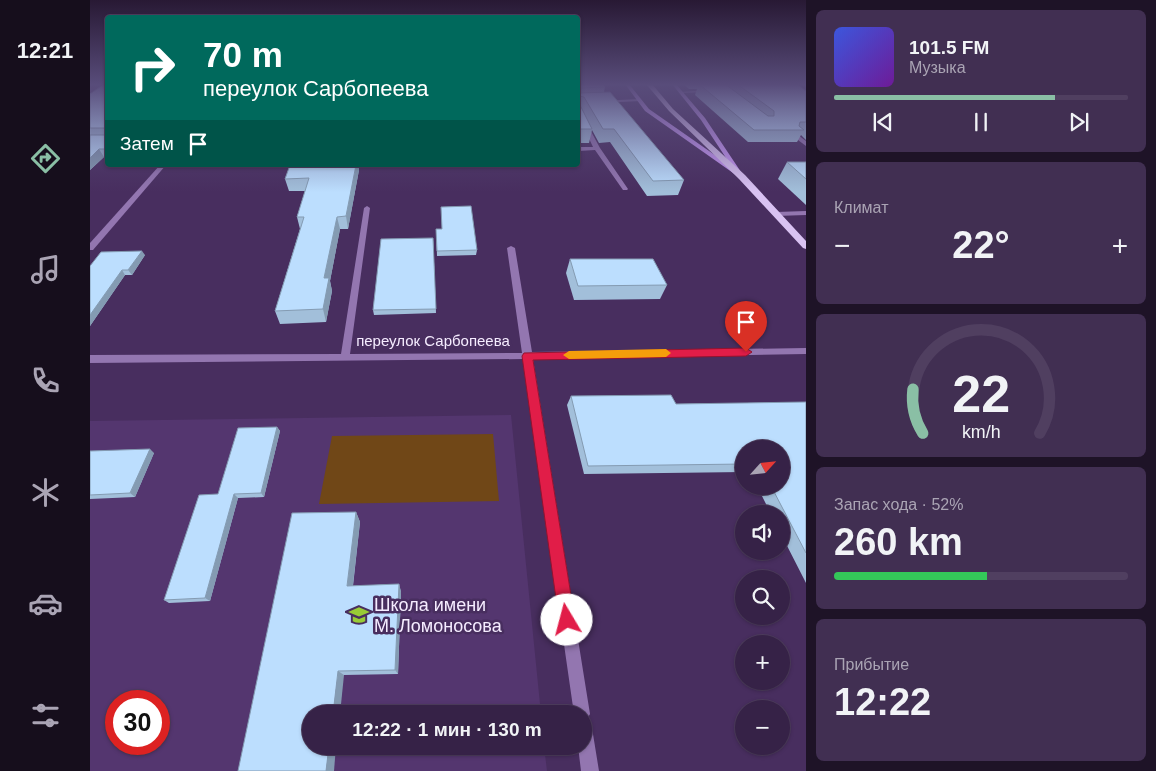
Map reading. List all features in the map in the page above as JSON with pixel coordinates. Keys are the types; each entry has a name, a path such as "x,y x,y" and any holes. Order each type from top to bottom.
{"main road":[{"path":"682,120 742,177 806,246"}],"street":[{"path":"583,120 597,148 625,188"},
{"path":"660,120 742,177"},
{"path":"704,120 742,177"},
{"path":"796,136 806,144"},
{"path":"580,148 597,148"},
{"path":"90,248 161,167"},
{"path":"346,357 367,208"},
{"path":"776,214 806,213"},
{"path":"511,248 581,705"},
{"name":"переулок Сарбопеева","path":"90,359 527,356 806,351"},
{"path":"588,755 590,771"}],"shaded area":[{"path":"511,415 540,705 302,705 302,755 545,755 547,771 90,771 90,421"},
{"path":"493,434 499,501 319,504 332,436"}],"building":[{"path":"90,120 105,120 105,130 104,128 90,128"},
{"path":"580,120 587,120 592,129 580,129"},
{"path":"598,120 634,120 684,180 653,181 614,129 603,129"},
{"path":"742,120 806,120 806,122 800,122 799,126 804,130 754,130"},
{"path":"90,135 104,135 105,149 99,149 90,158"},
{"path":"787,162 806,162 806,179"},
{"path":"289,167 356,167 346,216 337,217 324,278 329,278 323,309 275,311 304,217 297,217 309,178 285,179"},
{"path":"471,206 477,250 437,251 436,229 442,229 441,207"},
{"path":"433,238 436,309 373,310 381,239"},
{"path":"142,251 128,270 122,270 90,315 90,266 101,252"},
{"path":"570,259 653,259 667,285 578,286"},
{"path":"671,395 676,404 806,402 806,553 790,522 790,505 781,505 776,495 790,495 790,440 735,440 735,464 588,466 571,396"},
{"path":"277,427 261,493 234,494 205,598 164,600 199,495 218,494 238,428"},
{"path":"150,449 130,493 90,495 90,451"},
{"path":"356,512 347,586 399,584 395,670 338,671 334,705 302,705 302,755 328,755 326,771 238,771 292,513"}],"slow traffic":[{"path":"569,355 666,353"}],"place":[{"name":"Школа имени М. Ломоносова","path":"359,615"}],"route":[{"path":"567,620 527,356 746,352"}]}
